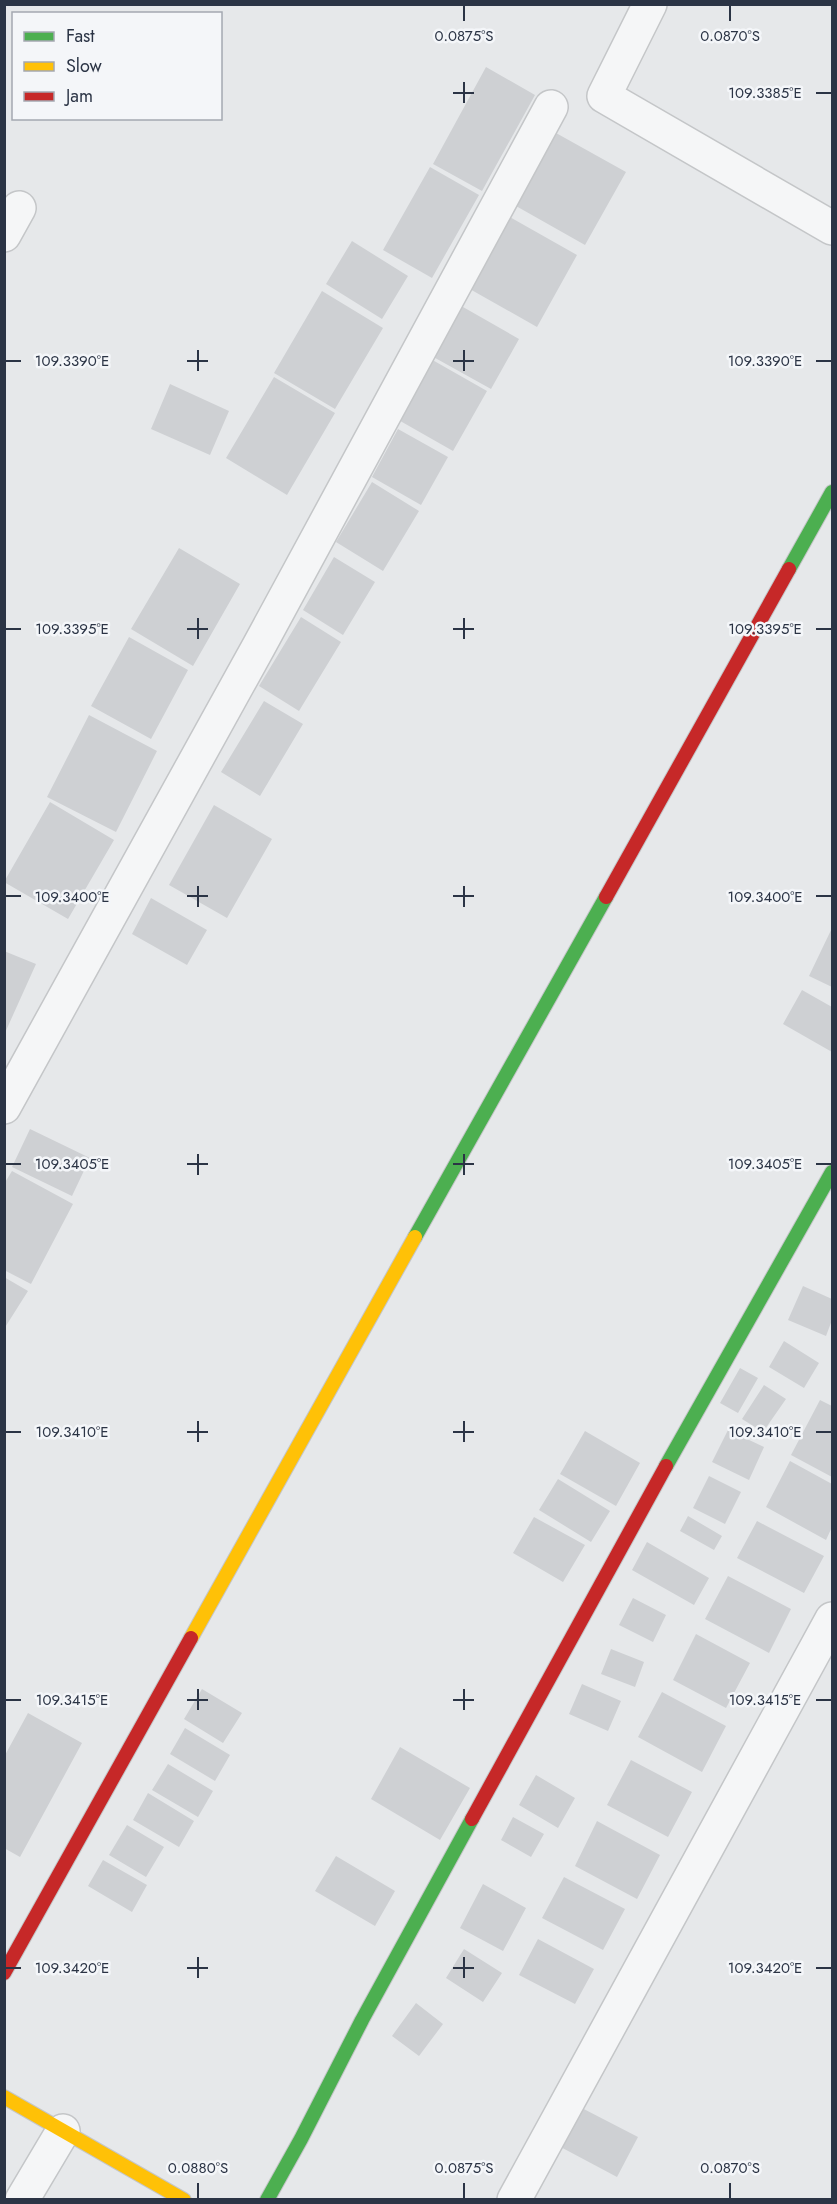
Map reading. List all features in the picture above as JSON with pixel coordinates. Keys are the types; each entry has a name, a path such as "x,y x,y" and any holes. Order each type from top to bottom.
{"street":[{"path":"650,4 604,96 832,228"},
{"path":"4,1107 265,635 551,107"},
{"path":"4,1973 832,492"},
{"path":"267,2199 301,2139 367,2010 671,1457 832,1172"},
{"path":"514,2199 832,1619"},
{"path":"4,2097 184,2199"},
{"path":"22,2199 63,2132"}],"building":[{"path":"486,67 535,95 482,191 433,164"},
{"path":"556,133 626,172 585,245 516,206"},
{"path":"430,167 479,195 432,278 383,250"},
{"path":"508,216 577,255 537,327 468,288"},
{"path":"352,241 408,276 382,319 326,284"},
{"path":"322,291 383,328 335,409 274,373"},
{"path":"456,303 519,339 491,389 428,354"},
{"path":"429,358 487,391 453,451 395,418"},
{"path":"274,377 335,413 287,495 226,458"},
{"path":"170,384 229,411 210,455 151,429"},
{"path":"398,429 448,457 421,505 372,477"},
{"path":"372,482 419,511 383,571 336,542"},
{"path":"179,548 240,584 193,666 131,629"},
{"path":"334,557 375,582 343,635 303,610"},
{"path":"301,617 341,642 299,711 259,686"},
{"path":"129,637 188,670 151,739 91,706"},
{"path":"264,701 303,724 260,796 221,772"},
{"path":"89,715 157,751 116,832 47,797"},
{"path":"50,802 114,840 68,919 4,882"},
{"path":"214,805 272,839 227,918 169,885"},
{"path":"151,898 207,930 187,965 132,934"},
{"path":"832,928 832,987 809,976"},
{"path":"4,951 36,964 4,1035"},
{"path":"802,990 832,1007 832,1052 783,1024"},
{"path":"30,1129 90,1158 72,1196 12,1167"},
{"path":"12,1171 73,1204 31,1284 4,1270 4,1184"},
{"path":"4,1277 28,1291 4,1329"},
{"path":"803,1286 832,1299 832,1320 826,1336 788,1320"},
{"path":"784,1341 819,1363 804,1388 769,1367"},
{"path":"740,1368 758,1378 738,1413 720,1403"},
{"path":"764,1385 786,1399 763,1432 742,1419"},
{"path":"820,1400 832,1406 832,1477 791,1455"},
{"path":"728,1430 764,1447 749,1480 712,1462"},
{"path":"585,1431 640,1463 616,1506 560,1474"},
{"path":"790,1461 832,1484 832,1527 826,1540 766,1507"},
{"path":"709,1476 741,1492 725,1524 693,1508"},
{"path":"558,1479 610,1511 591,1542 539,1510"},
{"path":"688,1516 722,1536 714,1550 680,1531"},
{"path":"534,1517 585,1545 563,1582 513,1553"},
{"path":"757,1521 824,1556 804,1593 737,1558"},
{"path":"647,1542 709,1578 694,1605 632,1570"},
{"path":"728,1576 791,1609 769,1653 705,1619"},
{"path":"633,1598 666,1615 653,1642 619,1625"},
{"path":"696,1634 750,1663 726,1708 673,1680"},
{"path":"611,1649 644,1662 635,1687 601,1674"},
{"path":"582,1684 621,1701 608,1731 569,1714"},
{"path":"202,1689 242,1713 223,1743 184,1719"},
{"path":"662,1692 726,1726 702,1772 638,1737"},
{"path":"28,1713 82,1743 20,1857 4,1848 4,1757"},
{"path":"185,1728 230,1755 215,1781 170,1754"},
{"path":"400,1747 470,1788 440,1840 371,1799"},
{"path":"631,1760 692,1792 668,1837 607,1805"},
{"path":"168,1764 213,1791 198,1817 152,1790"},
{"path":"536,1775 575,1798 558,1828 519,1805"},
{"path":"148,1793 194,1821 179,1847 133,1820"},
{"path":"513,1817 544,1834 531,1857 501,1840"},
{"path":"597,1821 660,1855 637,1899 575,1866"},
{"path":"127,1825 164,1847 146,1877 109,1855"},
{"path":"336,1856 395,1891 375,1926 315,1891"},
{"path":"103,1860 147,1885 132,1912 88,1886"},
{"path":"564,1877 625,1909 603,1950 542,1918"},
{"path":"483,1884 526,1908 503,1951 460,1928"},
{"path":"538,1939 594,1969 575,2004 519,1975"},
{"path":"464,1949 502,1973 483,2002 446,1978"},
{"path":"416,2003 443,2024 419,2056 392,2036"},
{"path":"576,2105 638,2137 617,2177 555,2144"}],"traffic: fast":[{"path":"789,569 832,492"},
{"path":"415,1237 606,897"},
{"path":"666,1466 832,1172"},
{"path":"267,2200 472,1819"}],"traffic: slow":[{"path":"191,1638 415,1237"},
{"path":"4,2097 184,2200"}],"traffic: jam":[{"path":"606,897 789,569"},
{"path":"472,1819 666,1466"},
{"path":"4,1973 191,1638"}]}
